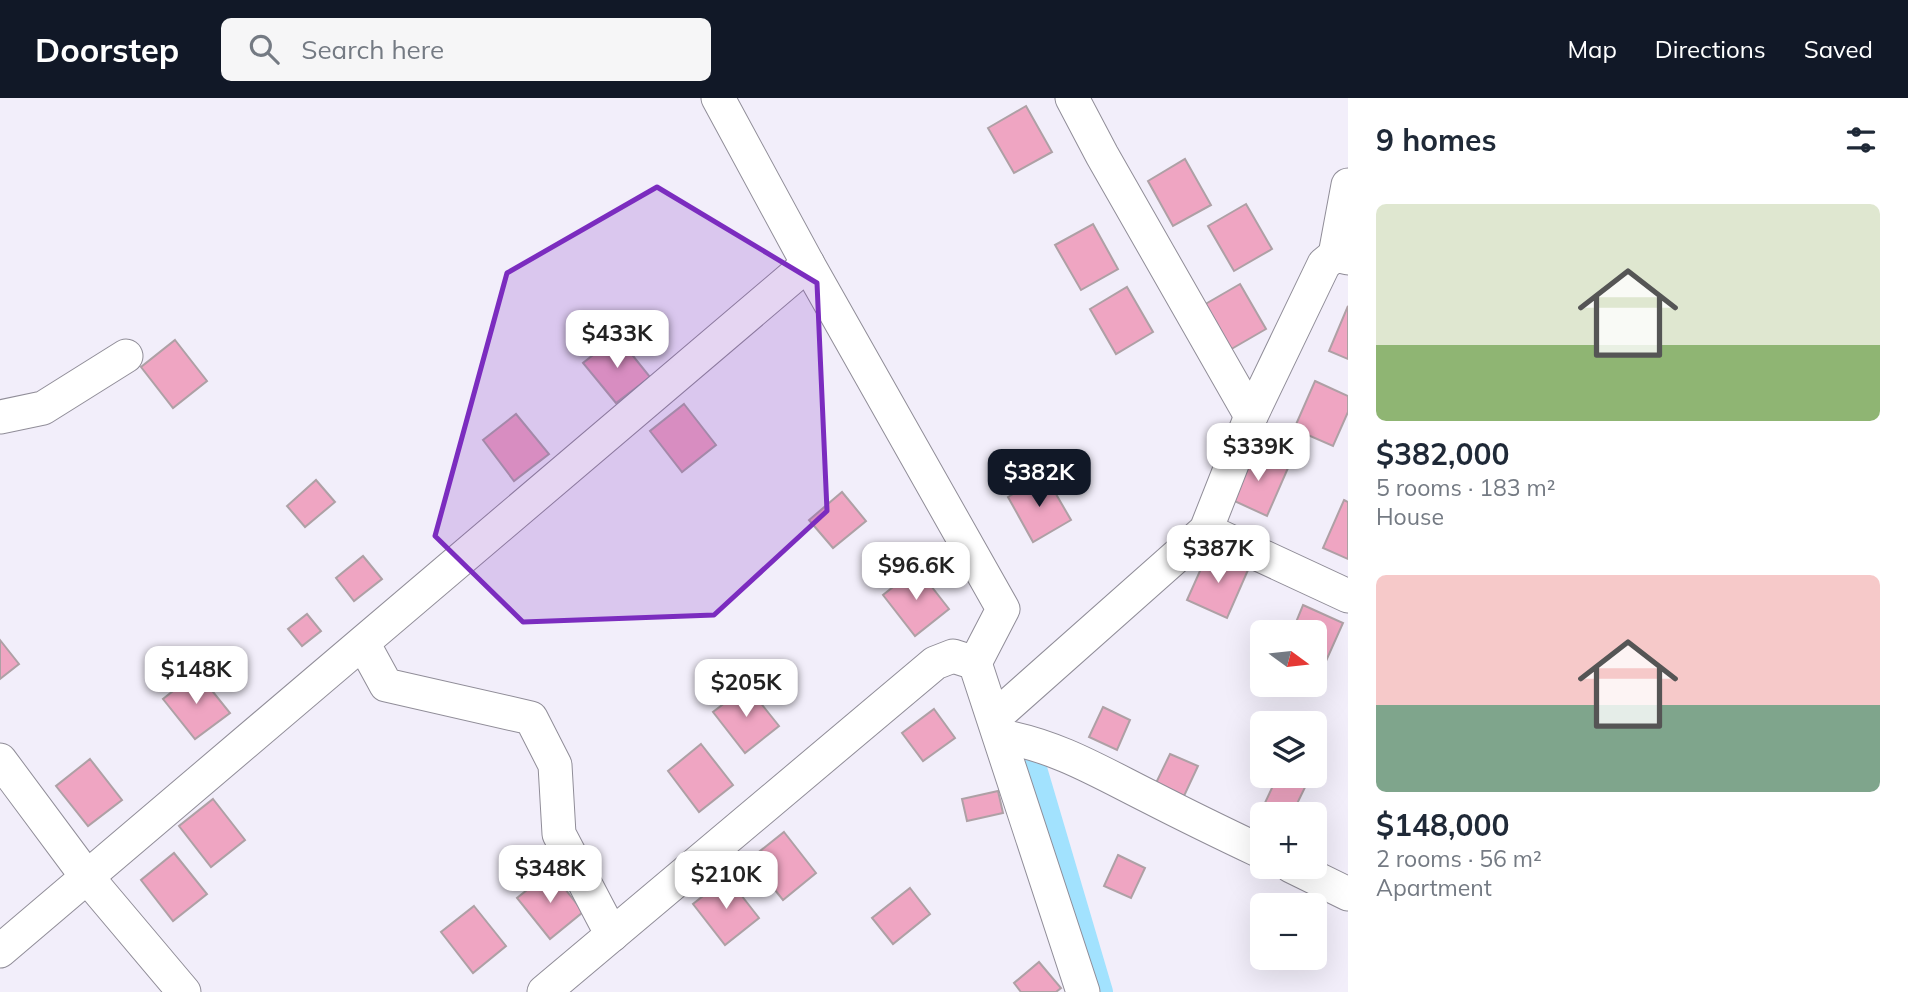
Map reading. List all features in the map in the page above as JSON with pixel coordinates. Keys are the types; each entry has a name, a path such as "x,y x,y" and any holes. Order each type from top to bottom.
{"street":[{"path":"718,98 808,264 1003,609 975,663 1083,992"},
{"path":"1072,98 1251,416"},
{"path":"997,727 1206,530 1251,416 1324,264 1342,257 1348,185"},
{"path":"0,951 808,264"},
{"path":"0,417 43,408 126,356"},
{"path":"1206,530 1348,596"},
{"path":"363,643 386,685 531,719 555,765 559,834 612,934"},
{"path":"544,992 935,663 953,656 975,663"},
{"path":"997,727 1080,760 1250,846"},
{"path":"0,760 88,877 184,992"},
{"path":"1317,879 1348,894"}],"highlighted area":[{"path":"657,187 817,283 827,511 714,615 523,622 435,536 507,273"}],"building":[{"path":"1026,106 1052,152 1014,173 988,128"},
{"path":"1185,159 1211,205 1173,226 1148,181"},
{"path":"1246,204 1272,249 1234,271 1208,226"},
{"path":"1093,224 1118,269 1081,290 1055,245"},
{"path":"1240,284 1266,329 1228,351 1202,306"},
{"path":"1127,287 1153,332 1116,354 1090,309"},
{"path":"1348,306 1348,359 1329,351"},
{"path":"617,336 650,377 616,403 583,363"},
{"path":"175,340 207,381 173,408 141,367"},
{"path":"1315,381 1348,396 1348,412 1333,446 1294,429"},
{"path":"684,404 716,445 682,472 650,431"},
{"path":"516,414 549,454 514,481 483,440"},
{"path":"1249,451 1288,468 1267,516 1228,498"},
{"path":"1045,475 1071,520 1033,542 1008,497"},
{"path":"316,480 335,502 305,527 287,506"},
{"path":"842,492 866,521 833,548 809,520"},
{"path":"1344,500 1348,502 1348,559 1323,548"},
{"path":"1208,553 1248,570 1227,618 1187,600"},
{"path":"363,556 382,579 354,601 336,578"},
{"path":"917,568 949,609 915,636 883,595"},
{"path":"1303,605 1343,623 1327,659 1327,620 1297,620"},
{"path":"307,614 321,631 302,646 288,629"},
{"path":"0,640 19,664 0,679"},
{"path":"197,672 230,713 195,739 163,699"},
{"path":"747,686 779,726 745,753 713,712"},
{"path":"1103,707 1130,720 1117,750 1089,737"},
{"path":"934,709 955,738 923,761 902,733"},
{"path":"701,744 733,785 699,812 668,771"},
{"path":"1170,754 1198,766 1184,796 1156,783"},
{"path":"90,759 122,800 88,826 56,786"},
{"path":"1272,788 1305,788 1298,802 1265,802"},
{"path":"998,791 1003,813 967,821 962,799"},
{"path":"213,799 245,840 211,867 179,826"},
{"path":"784,832 816,873 783,900 750,859"},
{"path":"174,853 207,894 173,921 141,880"},
{"path":"1118,855 1145,868 1131,898 1104,886"},
{"path":"551,871 583,912 550,939 517,898"},
{"path":"727,877 759,918 725,945 693,904"},
{"path":"910,888 930,914 893,944 872,918"},
{"path":"474,906 506,946 473,973 441,932"},
{"path":"1039,962 1061,988 1056,992 1021,992 1014,983"}],"waterway":[{"path":"1034,765 1101,992"}]}
